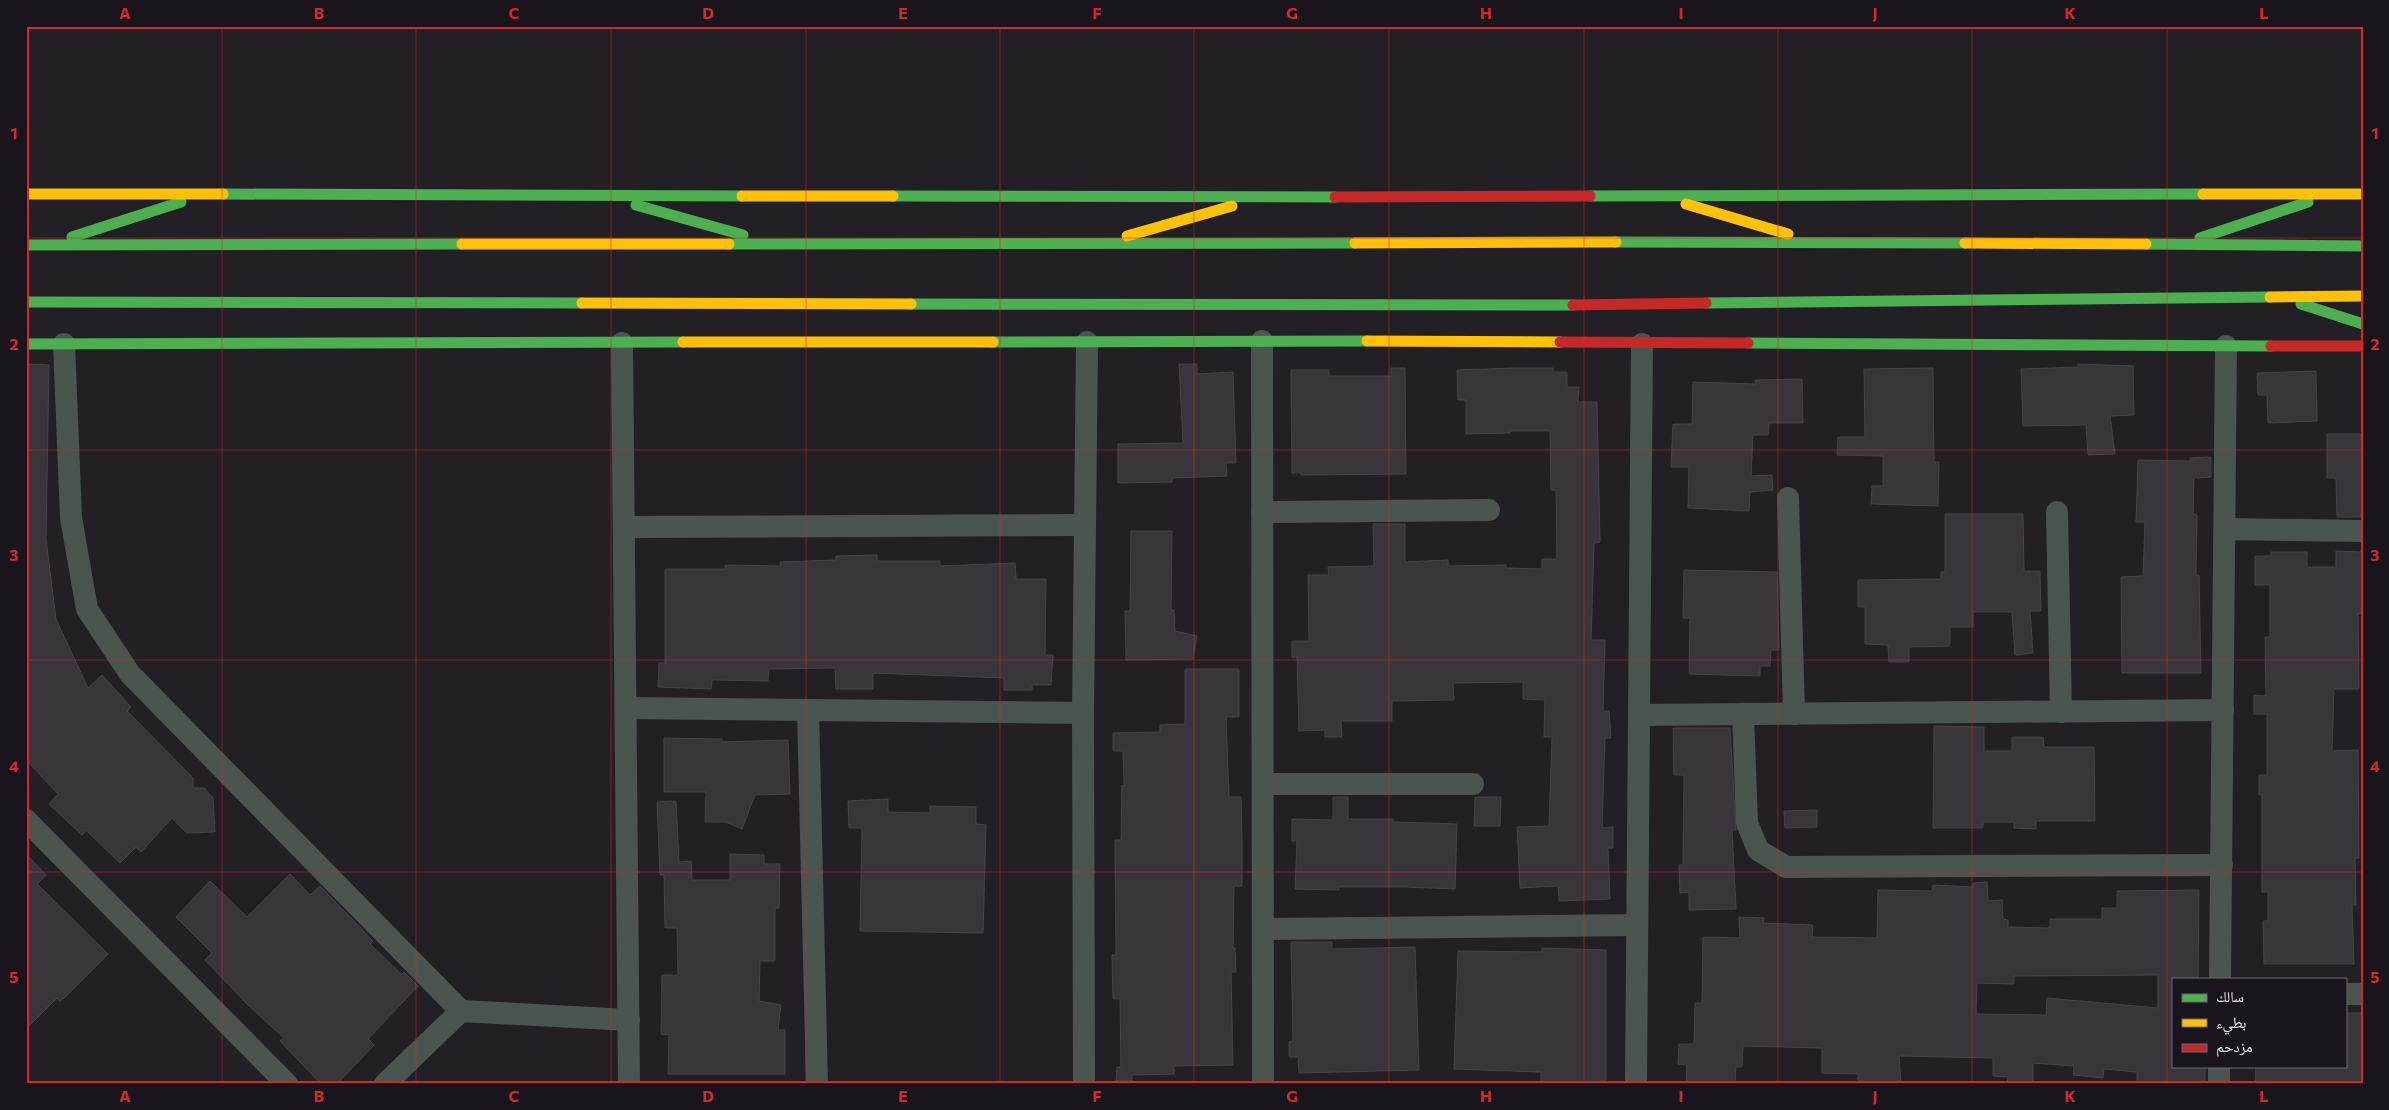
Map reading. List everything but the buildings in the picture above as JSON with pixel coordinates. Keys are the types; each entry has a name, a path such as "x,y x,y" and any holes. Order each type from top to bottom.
{"main road":[{"path":"26,194 1262,197 2363,194"},
{"path":"47,245 206,194"},
{"path":"2178,246 2331,194"},
{"path":"602,195 776,244"},
{"path":"1657,196 1816,242"},
{"path":"1094,245 1262,197"},
{"path":"26,245 1094,245 1816,242 2363,246"},
{"path":"2276,296 2363,324"},
{"path":"26,302 1556,305 2363,296"},
{"path":"252,303 290,315"},
{"path":"1512,317 1556,305"},
{"path":"1431,343 1467,330"},
{"path":"344,332 377,344"},
{"path":"26,344 1262,342 2363,346"}],"street":[{"path":"1084,1084 1083,713 1087,342"},
{"path":"1262,342 1263,1084"},
{"path":"622,343 629,1084"},
{"path":"64,344 70,518 87,609 130,674 461,1011 629,1020"},
{"path":"1636,1084 1642,344"},
{"path":"2220,978 2226,529 2226,346"},
{"path":"1788,498 1794,714"},
{"path":"1262,512 1489,510"},
{"path":"2057,512 2061,712"},
{"path":"624,527 1084,525"},
{"path":"2226,529 2363,531"},
{"path":"626,708 1083,713"},
{"path":"808,710 817,1084"},
{"path":"1639,715 2224,710"},
{"path":"1743,714 1747,823 1758,850 1786,867 2222,864"},
{"path":"1263,784 1473,784"},
{"path":"26,820 287,1084"},
{"path":"1263,929 1637,925"},
{"path":"2346,994 2363,994"},
{"path":"384,1084 461,1011"},
{"path":"2219,1068 2219,1084"}],"traffic: fast":[{"path":"223,194 742,196"},
{"path":"1590,196 2203,194"},
{"path":"893,196 1335,197"},
{"path":"72,237 181,202"},
{"path":"2200,238 2308,202"},
{"path":"636,205 743,235"},
{"path":"1616,242 1965,243"},
{"path":"729,244 1355,243"},
{"path":"26,245 462,244"},
{"path":"2146,244 2363,246"},
{"path":"1706,303 2270,297"},
{"path":"26,302 582,303"},
{"path":"911,304 1573,305"},
{"path":"2301,304 2363,324"},
{"path":"993,342 1367,341"},
{"path":"26,344 683,342"},
{"path":"1748,343 2271,346"}],"traffic: slow":[{"path":"26,194 223,194"},
{"path":"2203,194 2363,194"},
{"path":"742,196 893,196"},
{"path":"1686,204 1788,234"},
{"path":"1127,236 1232,206"},
{"path":"1355,243 1616,242"},
{"path":"1965,243 2146,244"},
{"path":"462,244 729,244"},
{"path":"2270,297 2363,296"},
{"path":"582,303 911,304"},
{"path":"1367,341 1560,342"},
{"path":"683,342 993,342"}],"traffic: jam":[{"path":"1335,197 1590,196"},
{"path":"1573,305 1706,303"},
{"path":"1560,342 1748,343"},
{"path":"2271,346 2363,346"}]}
